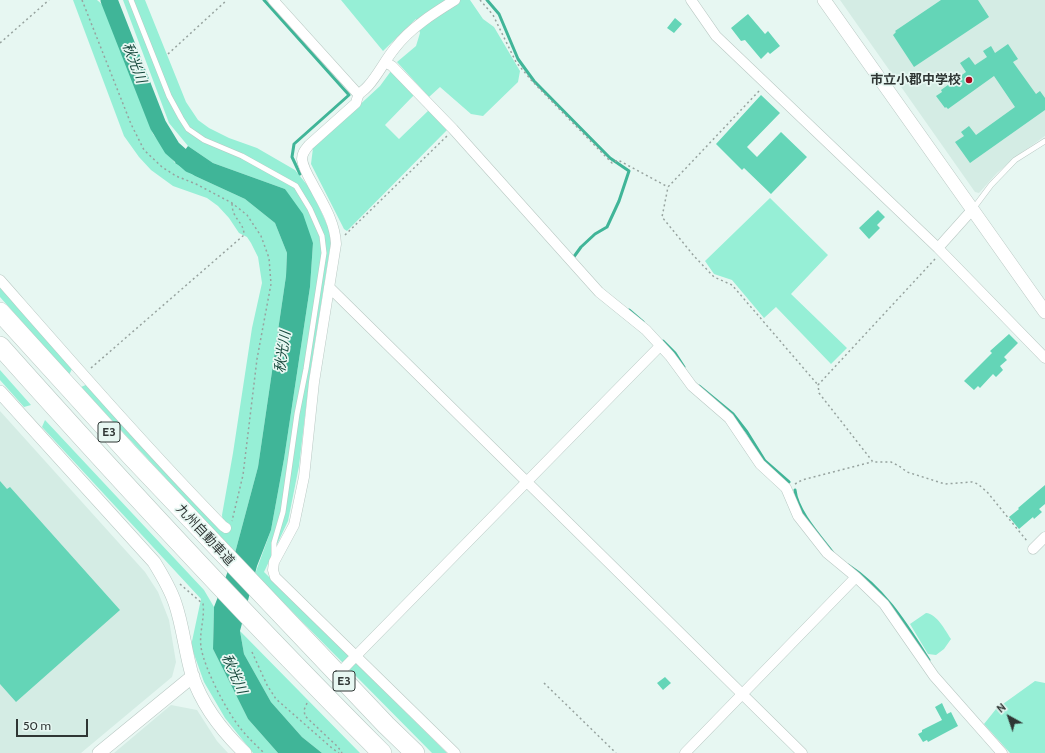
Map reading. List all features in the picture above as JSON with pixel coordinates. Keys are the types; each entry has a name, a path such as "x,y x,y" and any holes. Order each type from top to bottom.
{"highway":[{"name":"九州自動車道","path":"0,312 220,551 386,725 415,753"},
{"name":"九州自動車道","path":"0,346 210,577 382,753"}],"street":[{"path":"273,0 358,94"},
{"path":"455,0 436,12 396,46 368,86 358,94 356,103 309,145 303,153 302,160 331,219 336,236 336,244 314,382 304,477 294,525 274,562 273,570 275,577 455,753"},
{"path":"691,0 716,36 940,250 1043,352"},
{"path":"824,0 1045,312"},
{"path":"385,62 392,66 453,129 599,292 646,330 670,356 692,386 729,418 760,464 786,488 798,516 827,553 856,577 884,604 934,676 1002,753"},
{"path":"940,250 972,210"},
{"path":"0,280 192,495 226,528"},
{"path":"329,287 802,753"},
{"path":"345,667 660,346"},
{"path":"0,392 154,562 166,581 175,603 192,676 204,702 229,738 246,753"},
{"path":"1033,549 1045,537"},
{"path":"685,753 856,577"},
{"path":"99,753 192,676"}],"lane":[{"path":"131,0 169,96 188,129 204,140 242,156 296,186 310,209 322,236 324,253 306,369 297,414 283,512 274,543 274,562"},
{"path":"972,210 991,185 1015,160 1045,141"}],"path":[{"path":"0,43 49,0"},
{"path":"82,0 131,124 144,150 162,167 176,176 196,184 232,203 247,214 261,236 269,258 271,284 257,359 243,475 232,521 226,528"},
{"path":"168,54 227,0"},
{"path":"480,0 493,15 516,62 532,81 612,163 618,160 668,187"},
{"path":"766,84 668,187 662,217 694,256 714,277 732,285 818,385 819,393 873,462"},
{"path":"336,244 453,129"},
{"path":"84,374 244,235 244,229 232,212 232,203"},
{"path":"818,385 940,250"},
{"path":"786,488 802,480 873,462 891,462 907,472 945,484 972,482 978,484 988,493 1033,549"},
{"path":"177,581 203,604 204,611 201,630 204,661 226,707 240,728 264,753"},
{"path":"252,652 267,685 276,699 333,749 341,753"},
{"path":"544,683 616,753"},
{"path":"307,703 304,710 305,716 338,747 341,753"}],"shaded area":[{"path":"73,0 97,0 104,6 153,134 175,163 195,176 245,199 275,223 287,253 286,276 258,467 235,553 81,387 88,384 224,533 222,515 252,328 262,283 258,257 247,237 239,233 229,218 218,206 207,198 173,186 151,170 139,157 124,136"},
{"path":"123,0 145,0 186,102 198,120 209,128 229,138 257,148 295,170 312,191 332,236 310,374 299,466 288,521 264,572 447,753 432,753 255,574 271,530 284,459 310,287 313,243 285,189 213,163 188,146 169,123"},
{"path":"341,0 470,0 483,19 494,27 520,71 518,82 483,116 471,114 440,87 429,97 397,62 416,46 420,33 416,19 383,51"},
{"path":"840,0 1045,0 1045,136 1017,156 997,173 979,193 975,192"},
{"path":"391,71 415,94 385,125 399,139 429,110 448,129 347,231 344,229 311,164 313,148 380,86"},
{"path":"770,198 828,255 791,294 847,348 831,364 776,307 764,318 732,280 714,274 705,261"},
{"path":"0,286 73,367 69,375 0,297"},
{"path":"0,370 31,405 24,407 0,380"},
{"path":"0,411 145,572 158,592 169,620 176,662 172,677 81,753 0,753"},
{"path":"45,420 204,590 214,607 213,649 248,719 278,753 253,753 225,718 204,682 191,646 201,599 42,427"},
{"path":"926,613 937,619 951,639 944,649 936,655 928,654 910,624"},
{"path":"240,631 360,753 322,753 302,737 271,702 244,654"},
{"path":"1035,681 1045,683 1045,753 1010,753 984,724 996,709"},
{"path":"171,705 197,710 217,741 228,753 114,753"}],"water":[{"path":"188,146 213,163 285,189 303,214 313,243 310,287 284,459 271,530 257,566 240,631 244,654 271,702 302,737 322,753 278,753 248,719 213,649 214,607 235,553 258,467 286,276 287,253 275,223 245,199 195,176 175,163"}],"building":[{"path":"941,0 978,0 989,17 914,67 893,35 896,32 895,31"},
{"path":"748,14 765,34 768,31 780,46 770,54 768,52 761,59 745,40 741,41 731,28"},
{"path":"675,18 682,24 674,33 667,28"},
{"path":"1008,44 1018,59 1013,62 1036,94 1040,91 1045,98 1045,110 970,163 955,142 964,136 961,132 969,126 976,135 1015,107 994,76 948,109 946,107 945,108 936,96 942,92 941,90 966,72 960,63 969,57 975,65 987,57 983,51 991,46 995,53"},
{"path":"761,95 780,113 747,147 757,157 781,132 807,157 771,194 744,168 742,170 716,144"},
{"path":"878,210 885,217 877,225 880,228 869,239 859,228"},
{"path":"1009,334 1018,343 1004,357 1007,360 1000,366 1003,370 996,377 993,374 980,388 978,386 974,390 964,381 992,353 990,351"},
{"path":"0,481 7,489 10,487 120,610 16,702 0,684"},
{"path":"1045,485 1045,504 1039,509 1042,512 1034,519 1033,517 1019,529 1009,517"},
{"path":"665,677 671,683 663,690 657,683"},
{"path":"942,703 947,714 951,712 958,726 928,742 927,740 923,742 918,734 922,732 922,730 942,720 935,707"}],"waterway":[{"name":"秋光川","path":"109,0 158,125 172,148 190,164 200,168"},
{"path":"264,0 349,95 294,144 292,157 300,174"},
{"path":"487,0 499,14 518,59 534,81 610,158 629,171 619,201 607,227 595,234 581,247 573,258 575,260"},
{"path":"629,310 643,322"},
{"path":"663,341 675,353 684,367"},
{"path":"699,386 733,414 747,432 765,461 789,482"},
{"path":"795,490 804,515 833,553"},
{"path":"848,565 861,574 884,596 903,620 929,660"}],"place":[{"name":"市立小郡中学校","path":"969,80"}]}
